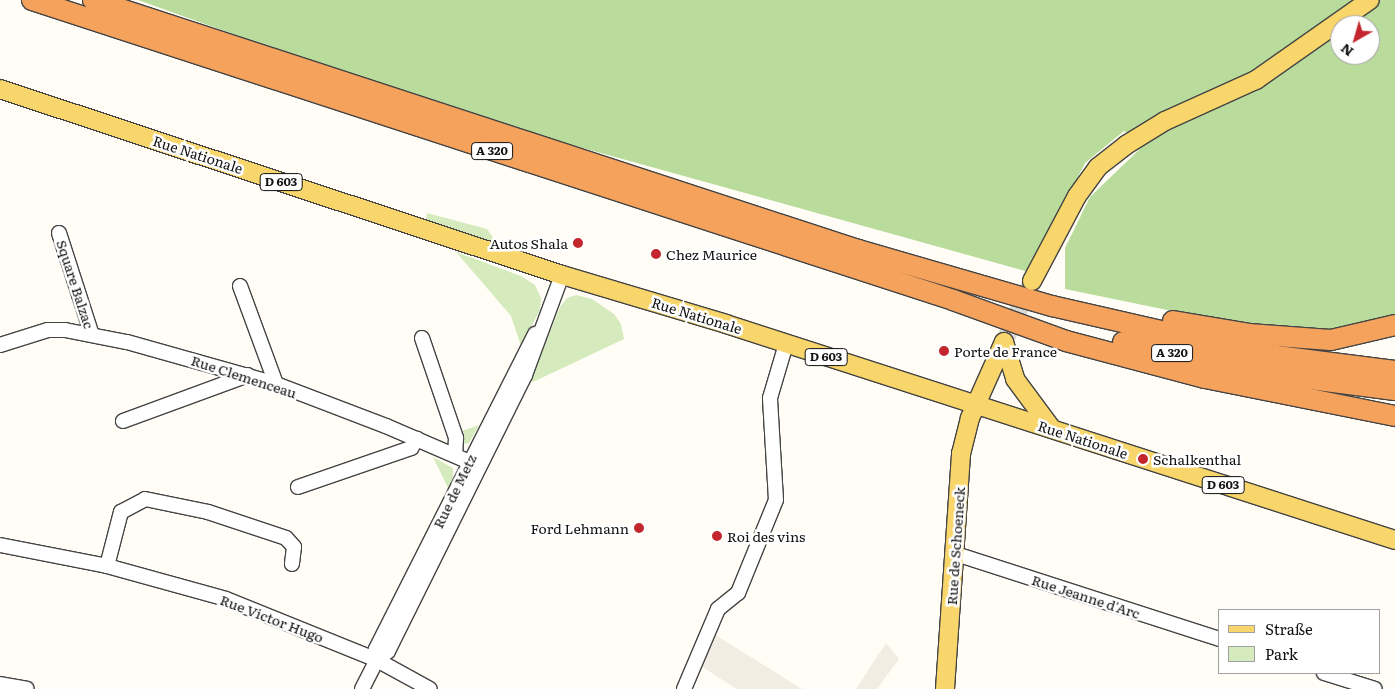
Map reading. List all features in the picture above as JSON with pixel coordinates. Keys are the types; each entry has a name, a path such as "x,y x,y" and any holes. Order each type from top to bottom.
{"highway":[{"name":"A 320","path":"32,0 953,300 1050,326 1256,372 1395,390"},
{"name":"A 320","path":"93,0 858,250 1052,306 1261,354 1395,371"},
{"path":"953,300 1066,340 1204,378 1395,416"},
{"path":"1052,306 1135,314 1294,338 1331,340 1395,324"}],"main road":[{"path":"1032,281 1076,196 1098,167 1126,145 1165,121 1256,80 1370,0"},
{"name":"Rue Nationale","path":"0,88 562,275 976,404 1395,540"},
{"name":"Rue de Schoeneck","path":"945,689 961,454 976,404 1004,342 1015,379 1052,429"}],"street":[{"name":"Square Balzac","path":"59,233 92,335"},
{"name":"Rue de Metz","path":"362,689 377,660 388,651 413,588 474,464 535,352 542,326 562,275"},
{"path":"240,286 276,384"},
{"name":"Rue Clemenceau","path":"0,345 48,330 92,335 276,384 474,464"},
{"path":"422,338 456,438 455,455"},
{"path":"684,689 718,609 738,593 776,500 770,398 786,344"},
{"path":"123,421 248,375"},
{"path":"298,487 411,448 418,440"},
{"path":"107,566 121,512 145,499 208,512 286,538 294,547 292,564"},
{"name":"Rue Victor Hugo","path":"0,545 107,566 226,599 377,660 430,689"},
{"name":"Rue Jeanne d'Arc","path":"953,553 1218,639"},
{"path":"1327,674 1375,689"},
{"path":"0,684 27,689"}],"green space":[{"path":"138,0 1395,0 1395,317 1345,332 1274,332 1065,289 1065,248 1090,197 1147,142 1124,131 1085,163 1029,272 446,110"},
{"path":"427,213 487,229 495,240 487,241 430,223 426,220"},
{"path":"456,252 521,276 535,285 541,298 540,310 521,346 511,316"},
{"path":"576,295 592,299 614,314 621,324 624,339 533,382 531,379 560,307 567,298"},
{"path":"479,425 469,443 464,444 459,432"},
{"path":"433,457 453,468 453,478 448,488"}],"shaded area":[{"path":"714,634 802,689 737,689 724,681 701,666"},
{"path":"886,643 899,659 877,689 856,689"}],"tunnel":[{"path":"1004,342 1030,286"}],"place":[{"name":"Autos Shala","path":"578,243"},
{"name":"Chez Maurice","path":"656,254"},
{"name":"Porte de France","path":"944,351"},
{"name":"Schalkenthal","path":"1143,459"},
{"name":"Ford Lehmann","path":"639,528"},
{"name":"Roi des vins","path":"717,536"}]}
